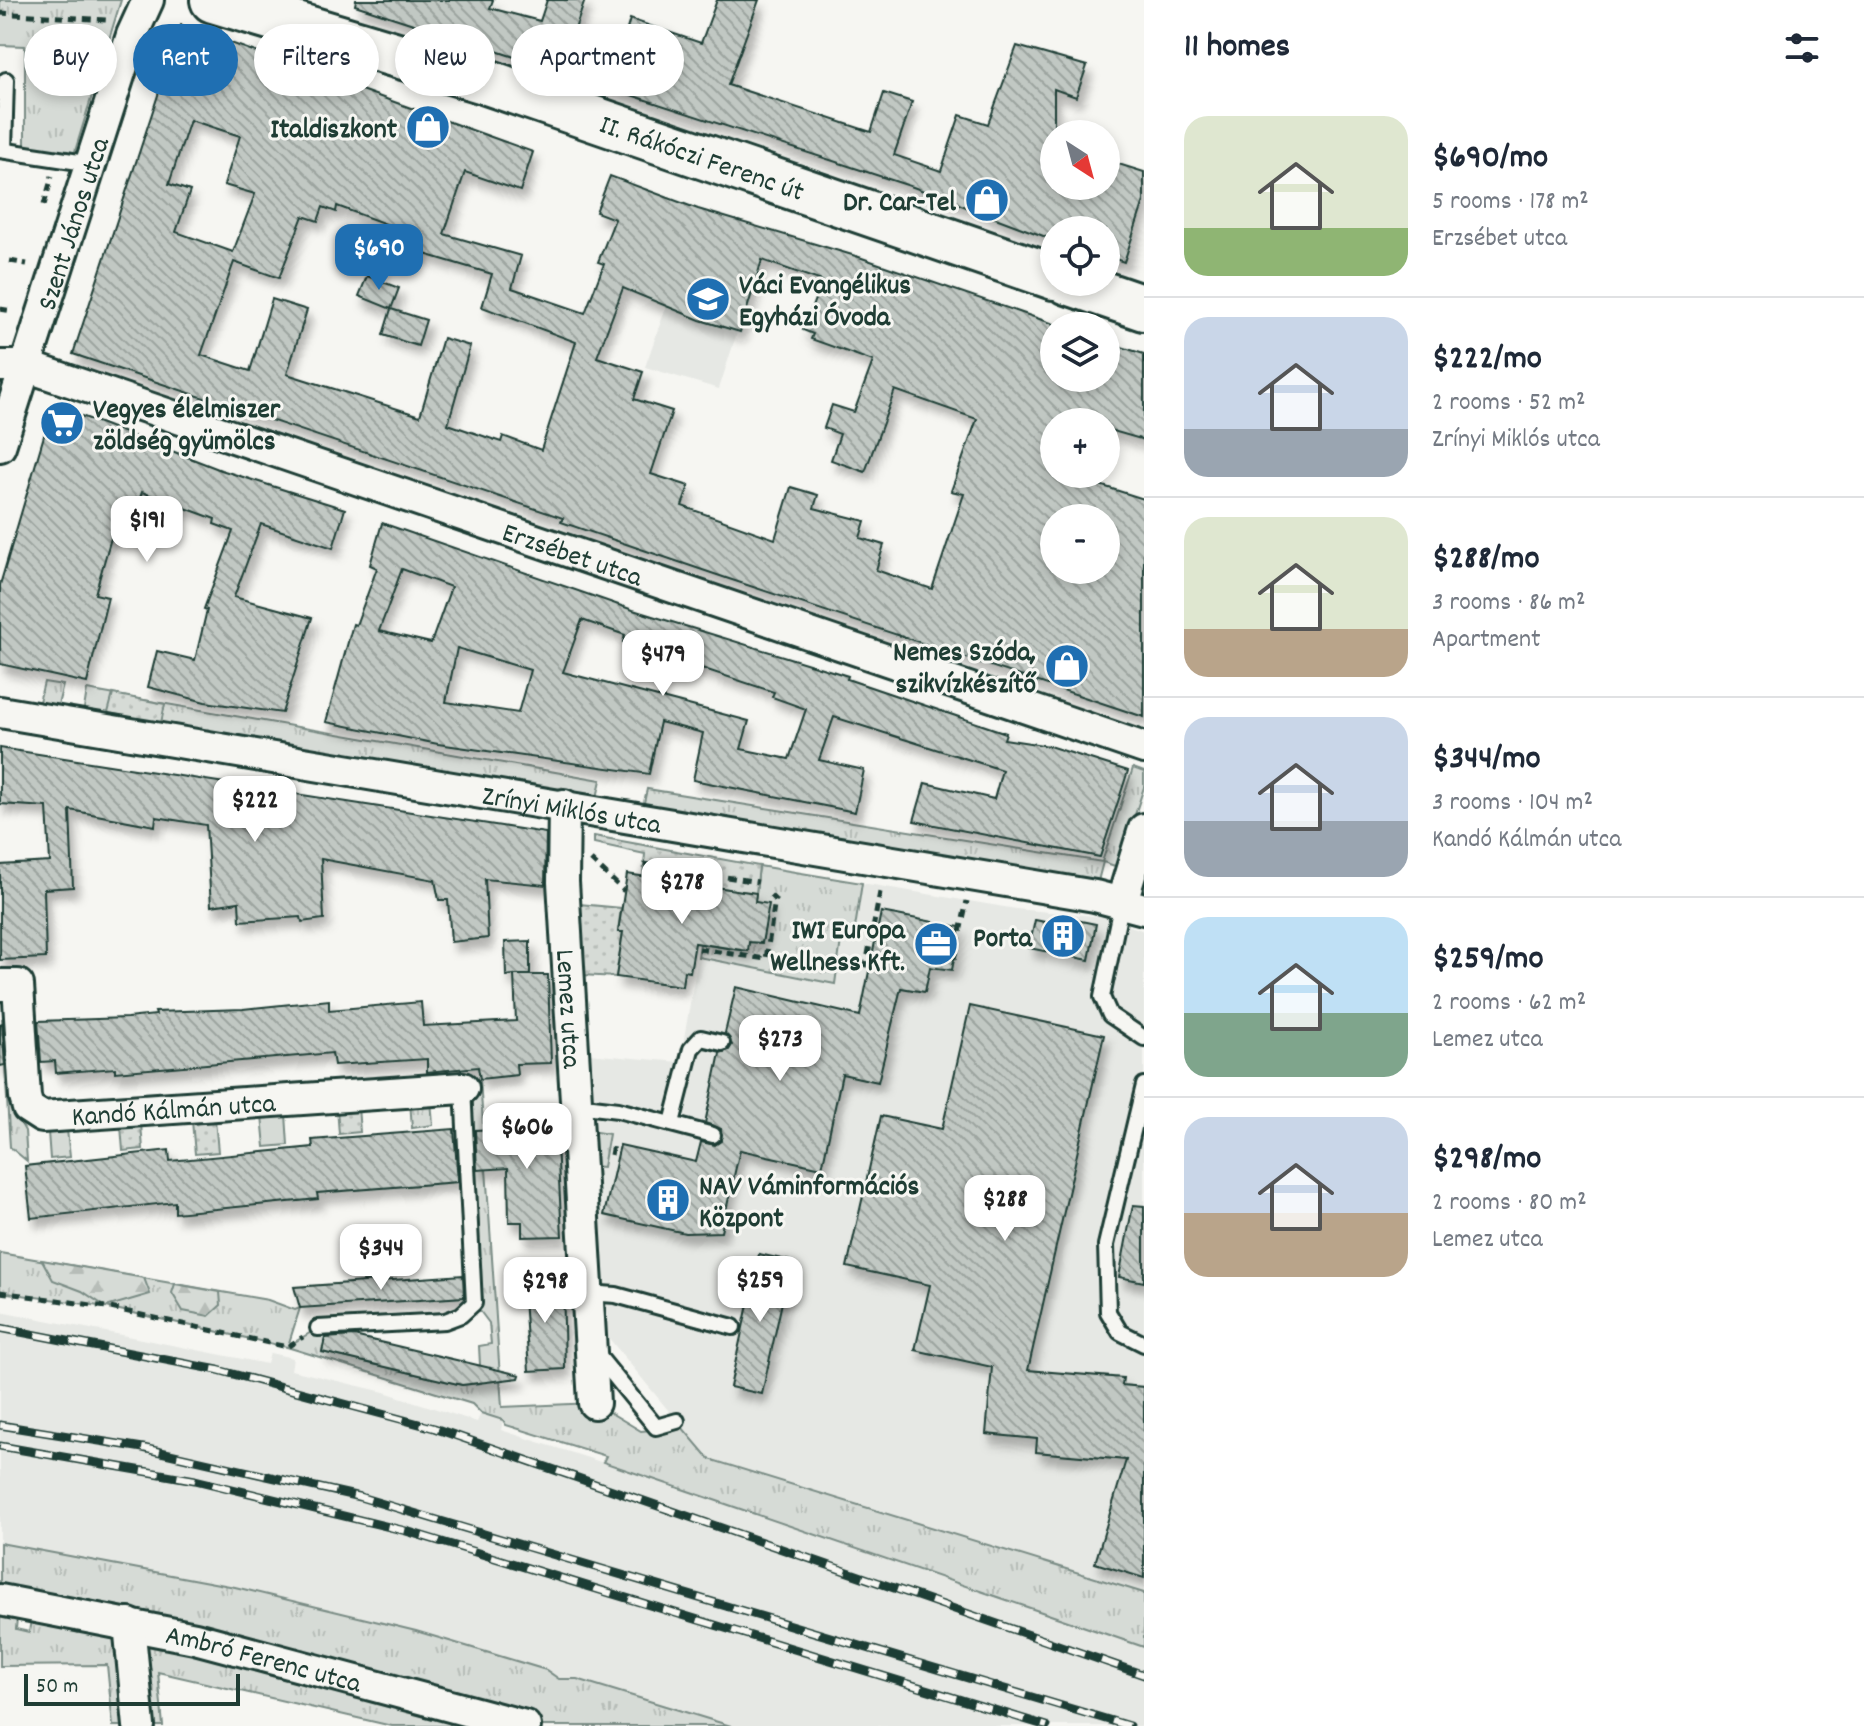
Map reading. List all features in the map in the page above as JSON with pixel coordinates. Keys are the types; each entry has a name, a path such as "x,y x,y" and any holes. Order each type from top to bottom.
{"main road":[{"name":"II. Rákóczi Ferenc út","path":"213,0 484,81 1040,272"},
{"path":"1109,296 1144,308"}],"street":[{"name":"Szent János utca","path":"0,446 13,366 92,164 132,35 148,0"},
{"name":"Erzsébet utca","path":"13,366 1144,748"},
{"name":"Zrínyi Miklós utca","path":"0,712 564,805 1133,905"},
{"name":"Lemez utca","path":"564,805 563,882 594,1403"},
{"path":"1133,905 1144,829"},
{"name":"Kandó Kálmán utca","path":"0,985 18,985 25,1097 28,1108 42,1117 463,1088"},
{"name":"Ambró Ferenc utca","path":"0,1600 129,1624 462,1716 525,1726"},
{"path":"129,1624 139,1726"}],"lane":[{"path":"6,80 2,150 92,164"},
{"path":"1133,905 1102,997 1110,1015 1144,1038"},
{"path":"672,1123 691,1049 701,1038 722,1043"},
{"path":"1144,1085 1106,1245 1108,1312 1120,1332 1144,1344"},
{"path":"318,1328 445,1321 461,1315 474,1303 463,1088"},
{"path":"576,1105 672,1123 713,1135"},
{"path":"586,1293 616,1295 733,1327"},
{"path":"590,1345 656,1427 677,1421"}],"path":[{"path":"0,13 116,21"},
{"path":"10,261 27,264"},
{"path":"644,864 758,882"},
{"path":"610,878 624,891"},
{"path":"699,949 766,959 775,900 769,894"},
{"path":"870,965 866,965 878,902"},
{"path":"954,959 964,916"},
{"path":"0,1292 106,1307 287,1347 318,1328"}],"shaded area":[{"name":"Váci Evangélikus Egyházi Óvoda","path":"700,211 769,232 719,389 645,367"},
{"path":"862,883 1016,909 1105,917 1144,931 1144,1726 731,1726 577,1679 559,1679 545,1670 416,1631 235,1587 0,1543 0,1311 267,1364 270,1353 293,1358 291,1370 384,1392 477,1422 481,1413 503,1420 501,1430 632,1472 682,1427 603,1331 588,1054 680,1062 698,957 835,984 841,940 853,941"}],"green space":[{"path":"0,0 121,0 114,24 24,24 24,46 0,45"},
{"path":"25,96 92,96 72,161 25,153"},
{"path":"44,682 63,685 56,713 37,710"},
{"path":"87,690 601,780 596,802 83,715"},
{"path":"113,694 165,704 161,723 108,713"},
{"path":"1133,768 1144,772 1144,787 1118,867 1103,862 1098,881 1087,884 643,807 647,789 1102,862"},
{"path":"594,836 759,866 756,893 643,876 645,854 594,843"},
{"path":"759,866 862,883 853,941 841,940 835,984 698,957 700,944 747,951 749,942 762,943 768,905 755,902"},
{"path":"579,904 621,908 618,931 623,932 616,977 582,975"},
{"path":"2,1019 6,1020 13,1110 25,1131 27,1161 10,1147"},
{"path":"480,1079 502,1407 594,1403 641,1431 682,1427 709,1459 1144,1593 1144,1647 603,1462 606,1456 506,1425 503,1420 481,1413 472,1404 287,1347 106,1307 0,1292 0,1253 268,1300 295,1310 300,1308 288,1346 318,1328 327,1330 322,1352 462,1385 481,1383 479,1346 491,1344 489,1323 474,1303 463,1088"},
{"path":"431,1100 433,1125 412,1128 410,1101"},
{"path":"358,1107 360,1132 339,1134 337,1108"},
{"path":"286,1114 288,1145 265,1147 262,1115"},
{"path":"215,1119 218,1152 195,1154 192,1121"},
{"path":"141,1124 143,1149 123,1151 121,1126"},
{"path":"67,1130 70,1157 50,1159 48,1132"},
{"path":"590,1131 609,1134 603,1167 593,1166"},
{"path":"42,1260 144,1278 150,1294 106,1307 82,1291 53,1280"},
{"path":"175,1284 220,1292 221,1305 209,1316 183,1311 172,1293"},
{"path":"0,1543 235,1587 416,1631 546,1670 559,1679 577,1679 731,1726 474,1726 449,1711 450,1726 392,1726 158,1672 163,1726 151,1726 145,1662 147,1614 0,1586"},
{"path":"0,1616 17,1618 16,1629 29,1632 31,1620 101,1632 118,1642 130,1726 113,1726 107,1665 0,1666"}],"building":[{"path":"356,0 493,0 490,8 540,21 547,0 585,0 577,24 511,24 511,56 495,51 495,24 413,24 355,5"},
{"path":"717,0 759,0 728,85 871,132 884,93 912,102 894,155 941,171 960,115 988,124 1017,46 1087,66 1076,97 1054,89 1054,120 1040,120 1040,200 1120,200 1120,164 1144,172 1144,201 1124,262 1120,261 1120,216 1040,216 1040,235 913,187 634,96 684,96 684,37 701,43"},
{"path":"630,19 645,24 629,24"},
{"path":"238,46 254,51 254,96 378,96 533,152 520,191 465,172 444,234 521,256 512,288 585,313 604,264 598,262 615,219 596,212 610,176 698,209 859,257 1040,319 1040,392 1120,392 1120,346 1144,354 1144,440 1120,433 1120,408 1040,408 1040,488 1109,488 1144,499 1144,717 561,522 563,518 73,354 158,96 238,96","holes":["190,120 240,136 224,185 255,194 233,252 176,232 190,191 169,184","337,206 416,235 411,250 492,274 482,307 576,342 541,450 503,436 501,442 448,424 470,346 443,338 420,416 287,374 307,310 272,299 250,371 201,355 234,262 279,278 303,216 318,221 323,207 336,212","762,260 822,281 803,330 813,334 811,339 873,361 854,412 832,405 824,428 840,434 831,460 865,472 895,390 977,419 951,491 964,494 932,589 876,570 884,545 860,538 865,521 814,508 818,495 791,487 775,539 682,506 689,486 651,474 672,411 634,399 643,372 597,357 623,288 700,320 740,332"]},
{"path":"367,276 399,288 391,309 359,296"},
{"path":"391,309 426,320 418,346 383,335"},
{"path":"53,405 221,470 345,509 333,548 261,524 234,597 312,618 282,713 205,702 148,687 157,651 195,660 207,610 204,609 233,531 214,524 215,519 142,492 129,529 115,524 95,594 108,597 87,683 0,664 0,585"},
{"path":"382,523 633,610 848,676 847,679 1006,733 1004,739 1049,746 1128,771 1100,857 914,821 925,783 994,799 1002,770 834,717 819,760 864,770 855,812 693,780 703,733 660,722 649,774 438,744 326,722 353,624 356,625 377,568 370,565","holes":["402,569 451,587 431,643 379,631","582,620 625,635 623,642 774,692 772,697 806,709 789,759 741,749 749,721 563,672","457,648 530,670 518,713 446,702"]},
{"path":"0,748 546,833 545,885 485,879 488,938 451,942 448,900 439,900 435,880 321,859 324,919 302,922 301,917 240,921 239,902 211,906 206,825 156,817 155,826 70,810 73,887 44,889 46,958 0,960 0,865 50,862 47,807 0,804"},
{"path":"627,874 756,893 755,902 769,904 762,943 749,942 748,951 695,943 690,972 684,971 682,986 616,977 623,932 618,932"},
{"path":"881,912 960,927 952,970 930,967 925,992 901,988 878,1082 842,1074 822,1168 740,1150 721,1232 685,1233 604,1215 620,1145 696,1162 701,1142 715,1145 721,1141 721,1129 705,1123 720,1053 729,1050 732,1045 725,1033 736,987 860,1016"},
{"name":"Porta","path":"1061,917 1096,924 1089,960 1029,948 1035,920 1060,925"},
{"path":"530,941 530,975 548,975 551,1063 516,1064 517,1075 480,1079 478,1067 427,1072 427,1059 334,1065 332,1053 115,1072 115,1068 56,1073 55,1061 41,1062 38,1021 127,1018 156,1015 155,1012 243,1009 329,1000 329,1010 421,1002 423,1026 516,1021 514,975 506,976 505,942"},
{"path":"970,1006 1104,1035 1028,1370 1123,1378 1122,1385 1144,1387 1144,1578 1095,1563 1126,1460 1036,1452 1037,1439 986,1434 992,1367 915,1350 930,1285 847,1267 881,1116 942,1129"},
{"path":"0,1024 5,1065 0,1066"},
{"path":"555,1107 562,1236 522,1237 522,1222 509,1222 508,1168 477,1170 475,1130 532,1127 531,1108"},
{"path":"454,1129 458,1182 317,1193 318,1199 175,1213 175,1202 31,1218 25,1166 169,1150 170,1161 313,1147 312,1140"},
{"path":"1133,1205 1144,1206 1144,1282 1119,1277"},
{"path":"759,1254 791,1261 762,1394 730,1387"},
{"path":"463,1275 464,1297 300,1308 294,1287"},
{"path":"563,1280 565,1369 529,1371 523,1283"},
{"path":"354,1336 520,1375 519,1378 462,1385 322,1352 325,1338"}],"railway":[{"path":"0,1328 218,1370 434,1428 1144,1675"},
{"path":"0,1425 143,1448 360,1497 1129,1726"},
{"path":"0,1446 195,1480 406,1531 1047,1726"}],"place":[{"name":"Italdiszkont","path":"428,127"},
{"name":"Dr. Car-Tel","path":"987,200"},
{"name":"Váci Evangélikus Egyházi Óvoda","path":"708,299"},
{"name":"Vegyes élelmiszer zöldség gyümölcs","path":"62,423"},
{"name":"Nemes Szóda, szikvízkészítő","path":"1067,666"},
{"name":"Porta","path":"1063,936"},
{"name":"IWI Europa Wellness Kft.","path":"936,944"},
{"name":"NAV Váminformációs Központ","path":"668,1200"}]}
